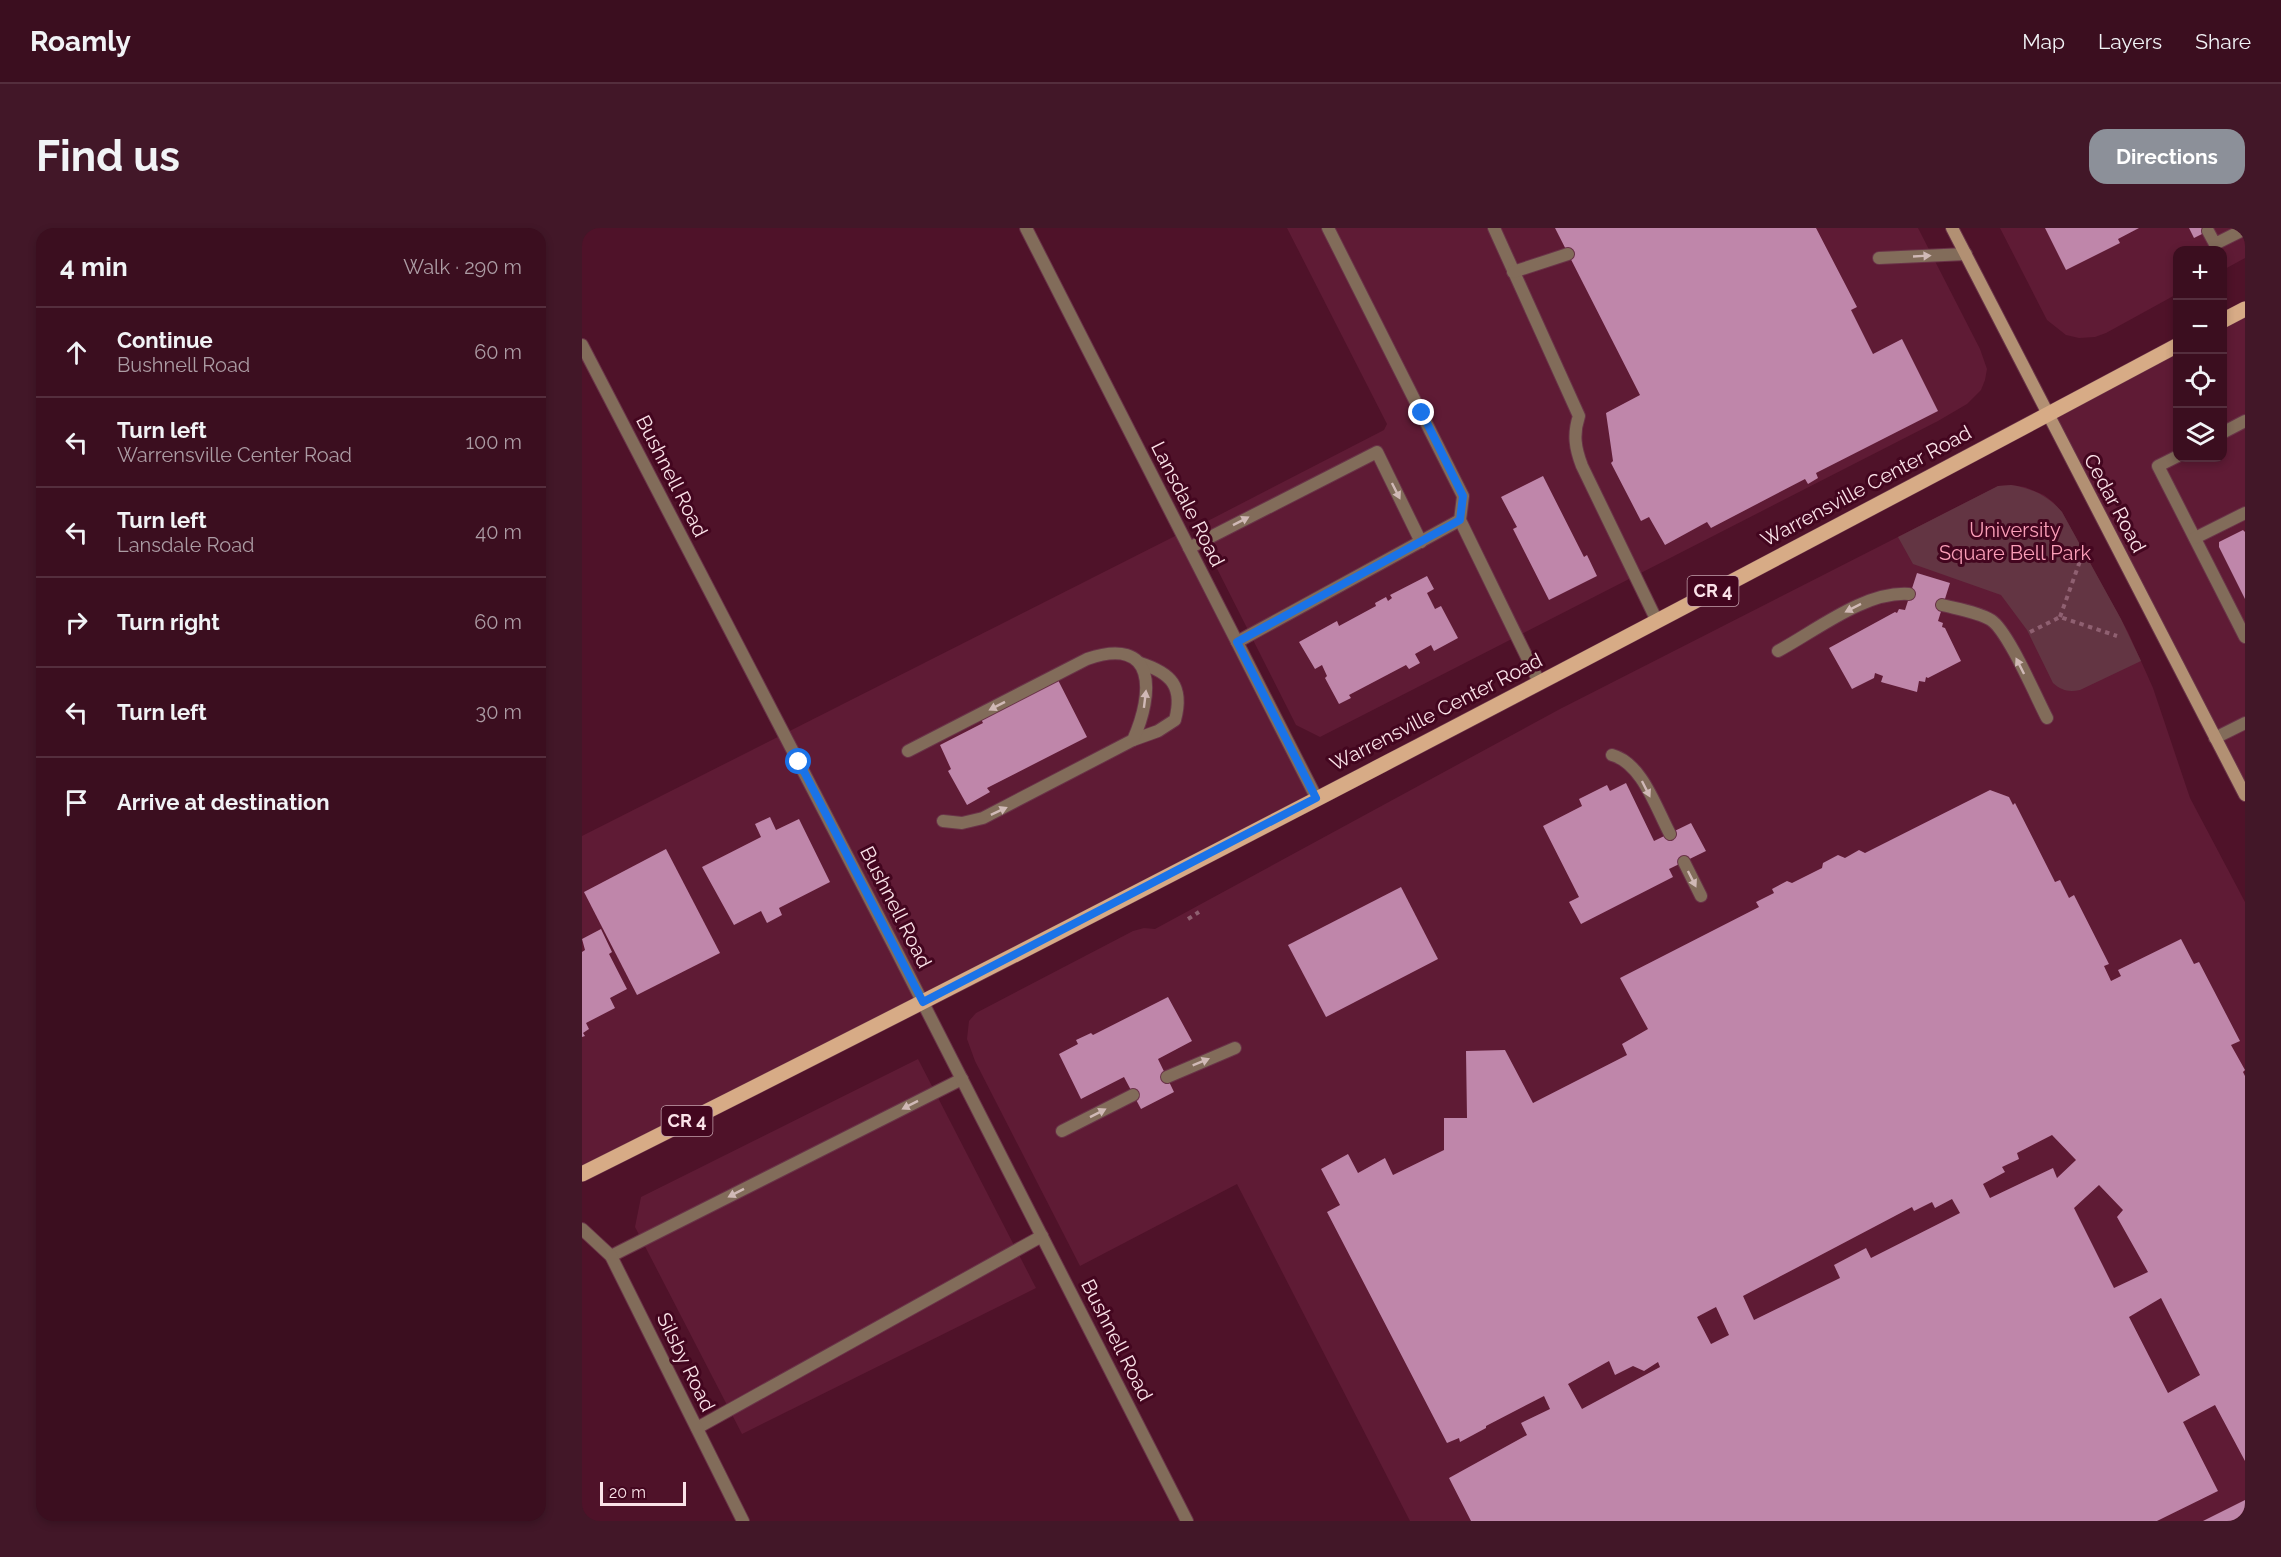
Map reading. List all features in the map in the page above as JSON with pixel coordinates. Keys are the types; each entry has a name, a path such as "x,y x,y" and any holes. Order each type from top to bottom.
{"main road":[{"name":"Cedar Road","path":"1952,228 2245,795"},
{"path":"2227,319 2245,309"},
{"name":"Warrensville Center Road","path":"582,1174 923,1002 1657,621 2173,348"}],"street":[{"name":"Lansdale Road","path":"1026,228 1316,798"},
{"path":"1328,228 1463,496 1460,520 1539,682"},
{"path":"1494,228 1579,416 1575,434 1576,451 1582,466 1657,621"},
{"path":"2208,231 2215,244 2245,229"},
{"path":"1513,272 1568,254"},
{"path":"1879,258 1966,254"},
{"name":"Bushnell Road","path":"582,345 923,1002 1187,1521"},
{"path":"2227,431 2245,422"},
{"path":"1189,548 1377,452 1422,542"},
{"path":"2173,458 2158,466 2245,637"},
{"path":"2195,538 2245,513"},
{"path":"1237,642 1460,520"},
{"path":"1778,651 1874,598 1895,593 1909,594"},
{"path":"1942,605 1984,616 1995,623 2012,649 2047,718"},
{"path":"908,751 1087,659 1107,652 1128,654 1171,679 1179,704 1175,720 1158,731 1133,740 983,818 962,823 943,821"},
{"path":"1133,740 1145,706 1147,683 1140,663"},
{"path":"2215,738 2245,723"},
{"path":"1612,755 1623,758 1638,772 1670,834"},
{"path":"1684,862 1701,896"},
{"path":"1167,1077 1235,1048"},
{"path":"611,1256 962,1079"},
{"path":"1062,1131 1133,1095"},
{"name":"Silsby Road","path":"582,1229 611,1256 743,1521"},
{"path":"697,1428 1042,1236"}],"path":[{"path":"2030,632 2060,617 2080,561"},
{"path":"2060,617 2117,636"},
{"path":"1188,919 1199,912"}],"shaded area":[{"path":"1287,228 1918,228 1980,349 1987,369 1985,380 1981,390 1967,404 1938,421 1320,737 1296,725 1196,527 1384,430 1387,424"},
{"path":"2000,228 2245,228 2245,258 2227,268 2227,246 2173,246 2173,296 2106,333 2095,337 2079,338 2066,335 2047,320"},
{"path":"2245,309 2245,795 2047,414 2173,347 2173,462 2227,462 2227,319"},
{"path":"1998,486 2025,487 2044,495 2062,512 2128,632 2153,688 2190,798 2245,902 2245,1521 1410,1521 1237,1184 1080,1266 975,1061 967,1039 969,1021 976,1013 1133,931 1144,928 1155,929 1560,709"},
{"path":"1181,533 1316,797 582,1175 582,836"},
{"path":"918,1059 1036,1288 742,1434 635,1227 641,1197"}],"green space":[{"name":"University Square Bell Park","path":"2011,485 2039,494 2051,501 2062,512 2121,619 2141,661 2080,690 2063,689 2053,683 2027,630 2001,595 1913,564 1898,537 1998,486"}],"building":[{"path":"1555,228 1816,228 1857,307 1851,310 1873,354 1902,339 1938,411 1816,473 1818,478 1808,484 1805,479 1711,528 1707,522 1665,545 1649,517 1641,521 1611,463 1613,461 1606,413 1640,395"},
{"path":"2045,228 2139,228 2118,239 2120,243 2066,270"},
{"path":"2189,228 2214,228 2194,238"},
{"path":"1543,476 1584,557 1587,555 1597,576 1549,600 1513,529 1517,527 1501,497"},
{"path":"2243,530 2245,532 2245,599 2219,547 2219,542"},
{"path":"1917,573 1950,583 1938,621 1943,623 1942,627 1945,628 1961,661 1926,677 1925,682 1919,681 1917,692 1881,682 1883,676 1875,673 1874,678 1852,689 1829,648 1895,612 1897,613 1899,609 1905,610"},
{"path":"1427,576 1434,589 1427,593 1435,609 1441,606 1458,638 1434,651 1431,645 1415,654 1420,663 1409,669 1406,665 1349,695 1351,698 1339,704 1325,678 1327,676 1322,665 1315,669 1299,642 1337,621 1339,626 1376,606 1375,603 1386,597 1388,601 1392,598 1390,595"},
{"path":"1058,680 1087,737 987,788 990,792 967,805 948,771 951,769 940,745 983,723 981,719"},
{"path":"1626,783 1654,841 1691,823 1706,851 1669,869 1673,877 1581,924 1569,902 1579,897 1543,826 1582,806 1579,799 1607,785 1610,791"},
{"path":"1990,790 2009,797 2013,805 2015,803 2055,882 2060,880 2069,898 2074,895 2109,964 2104,966 2111,981 2121,976 2118,970 2181,939 2194,964 2199,962 2240,1041 2231,1045 2245,1070 2243,1072 2245,1076 2245,1461 2215,1405 2183,1422 2218,1491 2157,1521 1471,1521 1449,1478 1527,1435 1521,1423 1550,1409 1544,1396 1460,1442 1459,1438 1447,1443 1327,1212 1340,1205 1321,1169 1348,1154 1358,1173 1385,1158 1393,1175 1444,1150 1444,1118 1467,1118 1466,1051 1505,1050 1533,1103 1627,1055 1622,1044 1648,1029 1620,978 1759,907 1756,902 1774,893 1772,889 1787,881 1792,883 1822,868 1823,863 1838,855 1845,858 1859,850 1865,853","holes":["2052,1135 2076,1160 2057,1178 2053,1168 1990,1198 1983,1184 2005,1172 2002,1167 2019,1159 2017,1153","2099,1185 2123,1210 2117,1217 2148,1272 2114,1288 2074,1208","1952,1199 1960,1213 1871,1258 1866,1248 1834,1265 1840,1278 1754,1320 1743,1296 1912,1207 1914,1211 1932,1202 1935,1208","2161,1298 2200,1375 2168,1393 2129,1317","1716,1307 1729,1335 1711,1344 1697,1317","1609,1361 1615,1375 1633,1366 1644,1371 1658,1362 1660,1367 1582,1409 1568,1384"]},
{"path":"770,817 776,830 799,819 830,882 779,908 782,915 767,923 761,911 734,925 702,867 761,837 755,824"},
{"path":"666,849 720,953 637,995 584,892"},
{"path":"1401,887 1438,959 1326,1017 1288,945"},
{"path":"601,929 612,952 609,954 627,989 610,998 615,1008 586,1023 589,1029 583,1033 585,1036 582,1037 582,952 585,950 582,939"},
{"path":"1168,997 1192,1041 1158,1059 1174,1092 1141,1109 1124,1077 1081,1099 1059,1054 1078,1044 1076,1040 1091,1033 1093,1035"},
{"path":"2245,1500 2245,1521 2203,1521"}],"route":[{"path":"799,762 923,1002 1316,798 1237,642 1460,520 1463,496 1422,413"}]}
